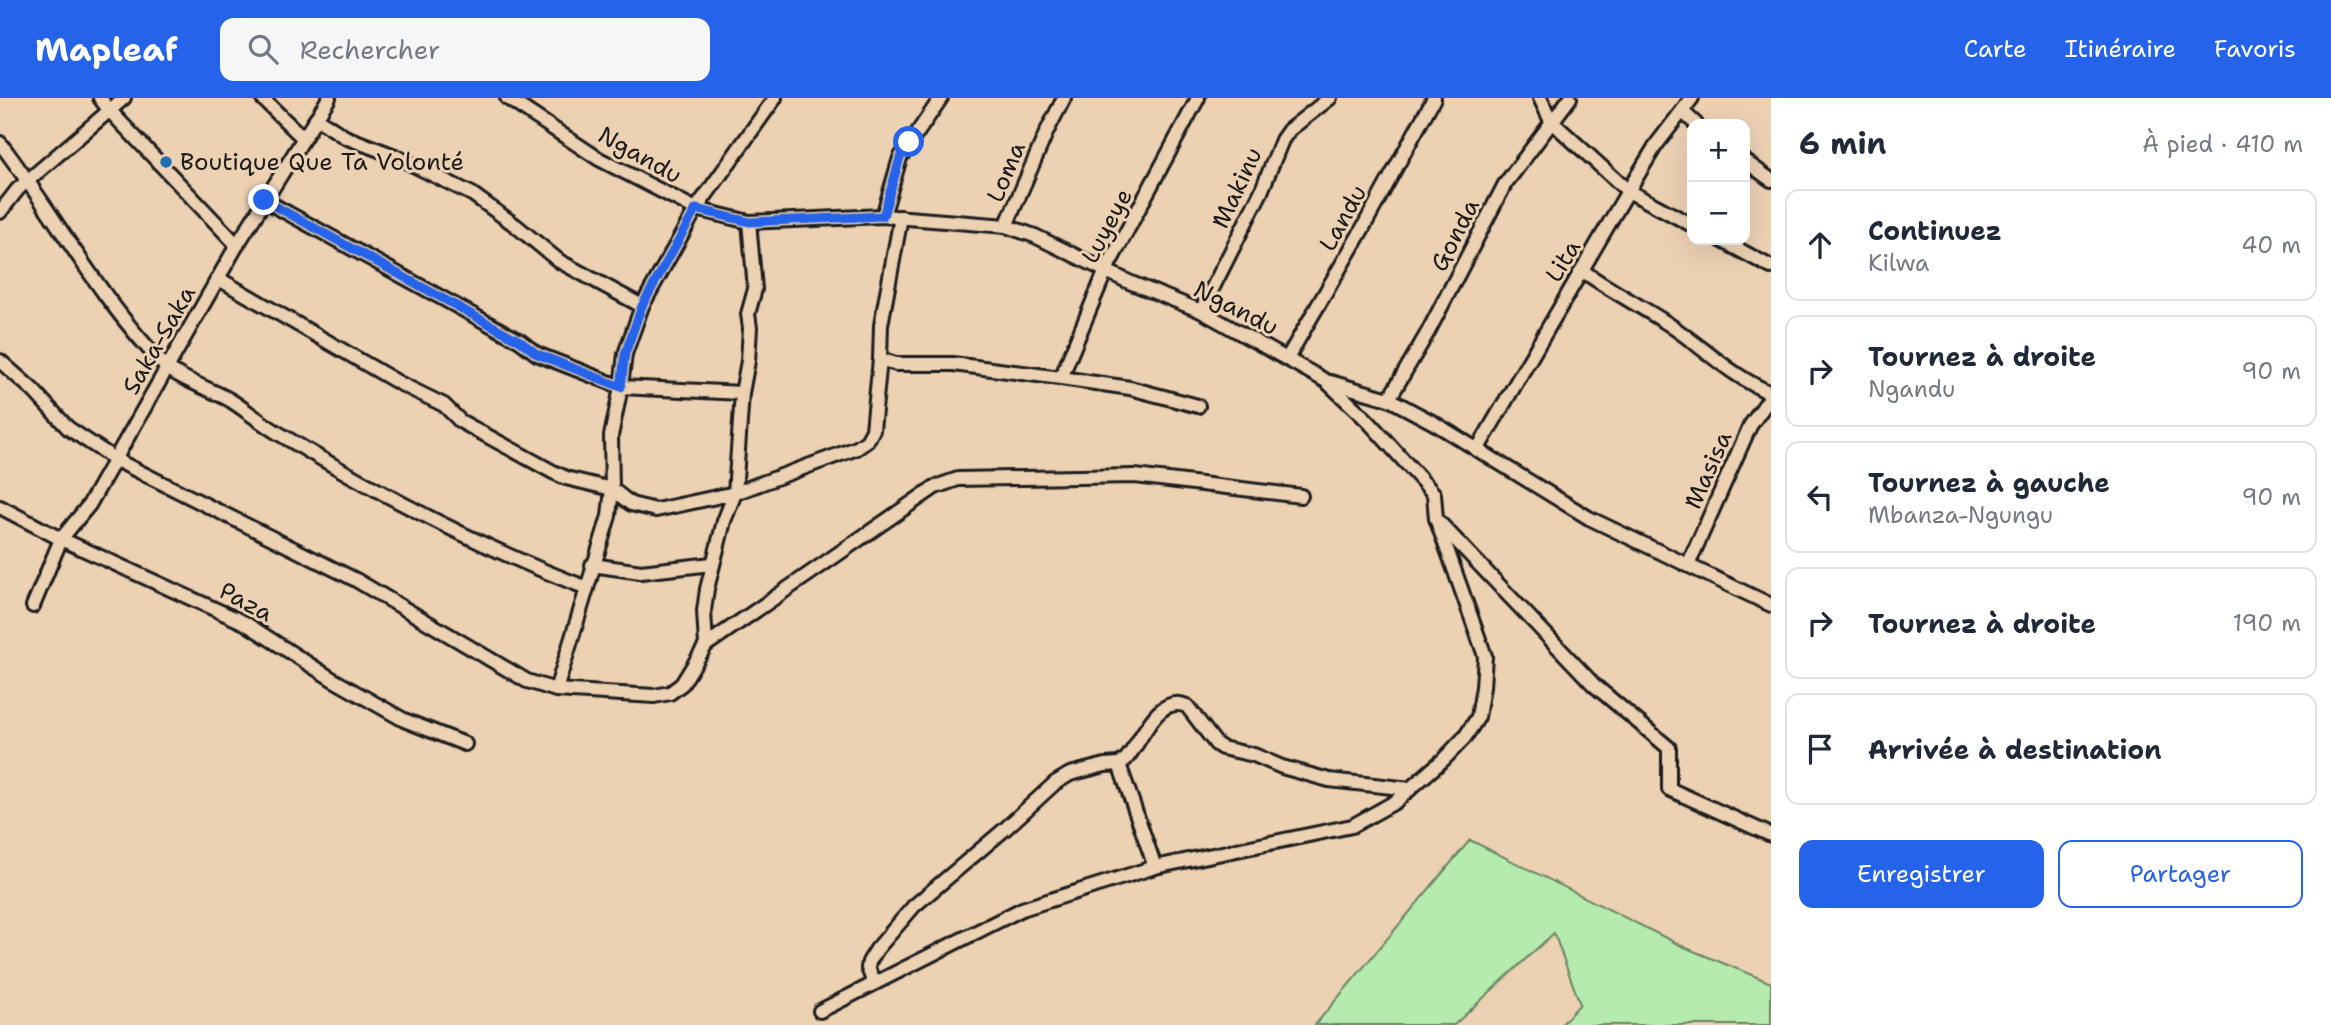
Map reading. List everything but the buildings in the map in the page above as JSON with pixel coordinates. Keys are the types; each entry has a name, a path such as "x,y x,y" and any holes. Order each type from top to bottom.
{"street":[{"path":"100,98 237,245"},
{"path":"0,212 18,189 124,98"},
{"path":"262,98 303,138"},
{"name":"Saka-Saka","path":"33,606 61,539 89,505 117,460 237,245 329,98"},
{"name":"Ngandu","path":"507,98 611,166 696,209 750,222 883,216 1006,226 1035,236 1129,282 1201,311 1287,357 1326,381 1368,421 1434,494 1436,519 1594,685 1669,748 1670,789 1771,835"},
{"path":"883,216 900,158 941,98"},
{"name":"Loma","path":"1006,226 1064,98"},
{"name":"Luyeye","path":"1061,378 1105,270 1198,98"},
{"name":"Makinu","path":"1201,311 1261,192 1282,140 1289,130 1330,98"},
{"name":"Landu","path":"1287,357 1359,235 1434,98"},
{"path":"1539,98 1551,121 1628,191 1687,222"},
{"name":"Gonda","path":"1389,398 1428,332 1505,184 1570,98"},
{"name":"Lita","path":"1477,450 1656,145 1692,98"},
{"path":"556,690 609,516 612,489 611,436 625,354 642,306 696,209 774,99"},
{"path":"1683,112 1691,119"},
{"path":"316,118 345,137 395,156 472,194 559,261 642,306"},
{"path":"0,143 29,180 125,321 167,368 230,400 276,432 415,512 547,573 587,588"},
{"path":"1750,165 1771,180"},
{"path":"264,200 520,341 537,354 621,387 742,393"},
{"path":"219,279 399,383 444,405 460,421 554,472 566,478 612,489 631,504 656,510 736,493 857,448 867,441 873,430 881,325 901,218"},
{"path":"706,645 704,611 712,564 724,521 736,493 742,393 748,361 748,314 755,289 750,222"},
{"path":"1730,245 1771,267"},
{"path":"1583,271 1625,300 1662,320 1748,381 1771,394"},
{"path":"880,359 897,365 953,364 1130,388 1198,406"},
{"path":"0,362 33,390 68,428 117,460 356,580 527,681 556,690 654,696 670,693 682,684 706,645 935,487 958,479 1135,476 1301,496"},
{"path":"1326,381 1389,398 1590,518 1771,605"},
{"name":"Masisa","path":"1688,565 1750,426 1771,394"},
{"name":"Paza","path":"0,507 61,539 245,623 332,679 404,720 465,744"},
{"path":"820,1011 1022,909 1155,867 1352,826 1395,803 1465,737 1478,717 1483,687 1485,656 1436,519"},
{"path":"593,565 641,572 712,564"},
{"path":"874,983 868,968 869,962 914,906 1055,783 1070,774 1119,764 1129,756 1156,715 1181,703 1187,706 1222,748 1254,755 1329,780 1410,789"},
{"path":"1119,764 1155,867"}],"green space":[{"path":"1470,840 1684,947 1771,983 1771,1025 1561,1025 1580,1004 1554,933 1454,1025 1315,1025"}],"place":[{"name":"Boutique Que Ta Volonté","path":"166,162"}],"route":[{"path":"264,200 520,341 537,354 621,387 625,354 642,306 696,209 750,222 883,216 900,158 909,142"}]}
